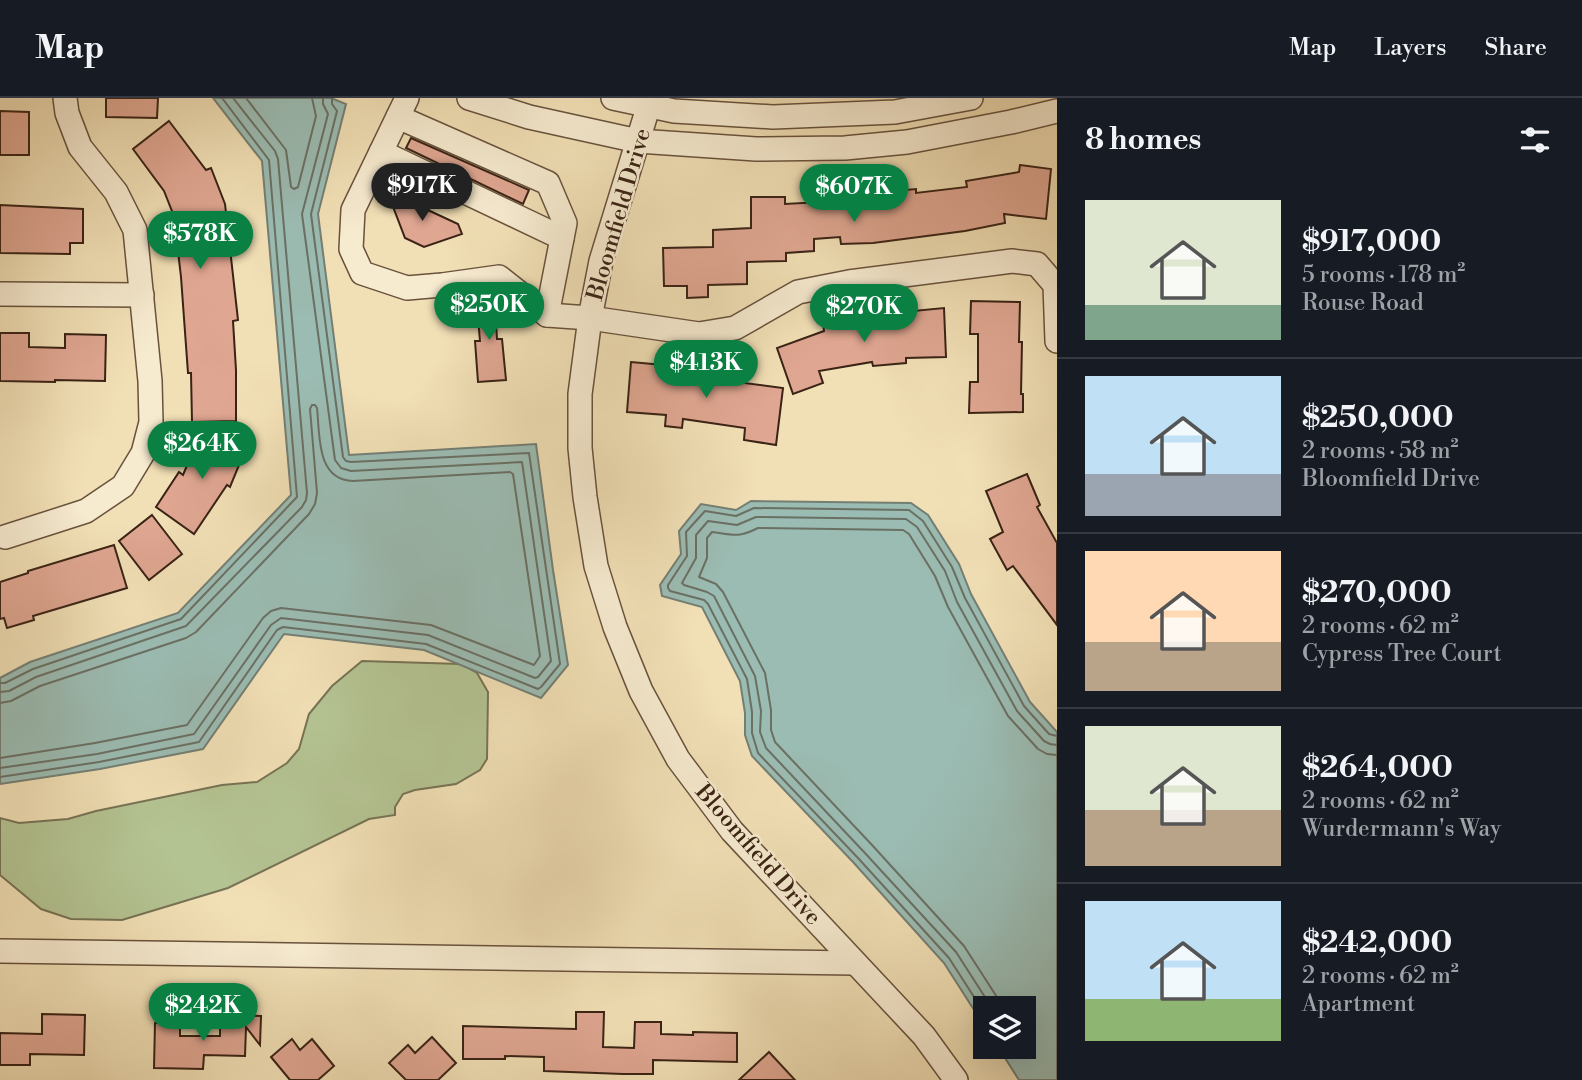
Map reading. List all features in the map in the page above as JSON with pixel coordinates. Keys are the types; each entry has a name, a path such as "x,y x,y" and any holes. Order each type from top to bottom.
{"street":[{"path":"5,537 86,512 123,486 143,453 151,422 150,381 135,230 116,192 80,147 66,114 65,98"},
{"path":"469,98 529,117 638,141 756,149 845,148 907,142 1057,111"},
{"path":"612,98 650,102 674,111 773,117 895,112 971,98"},
{"name":"Bloomfield Drive","path":"650,102 601,261 580,394 580,448 585,497 596,566 615,627 640,691 678,759 733,831 924,1036 956,1080"},
{"path":"547,315 565,223 548,183 402,107 353,210 351,248 362,273 407,288 499,277 547,315 590,318 699,334 735,328 798,292 849,282 1013,261 1037,264 1055,285 1057,341"},
{"path":"380,152 562,238"},
{"path":"0,294 142,295"},
{"path":"0,951 855,963"}],"green space":[{"path":"362,661 461,664 477,673 488,692 487,759 480,770 456,784 403,794 395,807 395,815 369,819 228,888 122,920 71,919 41,909 0,875 0,818 19,823 68,819 222,785 257,782 287,763 299,749 309,714 332,686"}],"water":[{"path":"213,98 331,98 346,104 318,214 349,455 536,444 568,665 541,698 424,650 284,634 203,749 100,769 0,784 0,678 30,662 178,613 291,495 262,161"},
{"path":"751,501 911,503 928,515 959,564 971,594 1030,702 1057,732 1057,1080 1019,1080 1006,1059 1036,1059 1036,996 973,996 973,1008 944,963 752,756 745,735 740,681 702,607 662,596 660,585 681,554 679,531 701,504 736,510"}],"building":[{"path":"106,98 158,98 157,118 106,117"},
{"path":"0,111 29,112 29,155 0,155"},
{"path":"169,121 206,170 211,168 225,204 238,320 233,321 236,421 192,422 191,373 188,373 176,234 181,234 164,191 133,149"},
{"path":"411,138 529,190 523,204 406,148"},
{"path":"1020,165 1051,169 1046,219 1004,214 1005,223 873,243 841,244 840,237 814,239 814,251 786,253 786,261 747,262 747,284 708,285 708,297 687,298 687,286 664,286 663,248 713,247 713,230 751,228 751,197 785,197 785,204 839,201 838,186 870,185 871,193 916,189 916,193 967,187 966,181 1019,172"},
{"path":"387,191 458,224 462,234 424,247 405,238"},
{"path":"0,205 83,209 83,243 70,243 70,254 0,253"},
{"path":"494,292 497,339 502,339 506,380 478,382 475,341 480,341 476,294"},
{"path":"971,301 1020,302 1023,412 969,413 970,382 978,382 978,334 970,334"},
{"path":"944,308 946,357 906,358 906,363 873,366 872,362 819,371 823,383 793,394 777,348 824,331 823,322"},
{"path":"0,333 29,333 29,347 65,348 65,334 106,335 105,381 0,381"},
{"path":"631,362 745,378 744,383 783,388 776,445 744,440 745,428 683,419 682,428 665,426 666,415 627,412"},
{"path":"202,430 246,448 230,487 227,485 194,534 156,507 179,472 183,475"},
{"path":"1027,474 1040,505 1037,507 1057,543 1057,625 1013,566 1007,570 990,539 1003,532 986,491"},
{"path":"152,515 182,554 149,580 119,541"},
{"path":"114,545 127,588 33,616 34,620 7,628 4,618 0,619 0,582"},
{"path":"576,1012 604,1012 603,1047 634,1048 635,1022 661,1022 661,1034 737,1033 737,1062 653,1060 653,1074 623,1074 544,1071 544,1057 463,1059 463,1026 576,1029"},
{"path":"42,1014 85,1015 84,1055 30,1054 30,1065 0,1065 0,1033 42,1034"},
{"path":"220,1015 261,1016 260,1045 246,1027 245,1056 204,1055 203,1069 154,1068 155,1023 180,1023 180,1036 220,1036"},
{"path":"432,1037 456,1063 438,1080 406,1080 389,1063 408,1045 415,1053"},
{"path":"292,1039 300,1050 312,1039 334,1066 318,1080 290,1080 271,1057"},
{"path":"769,1052 795,1080 739,1080"}]}
